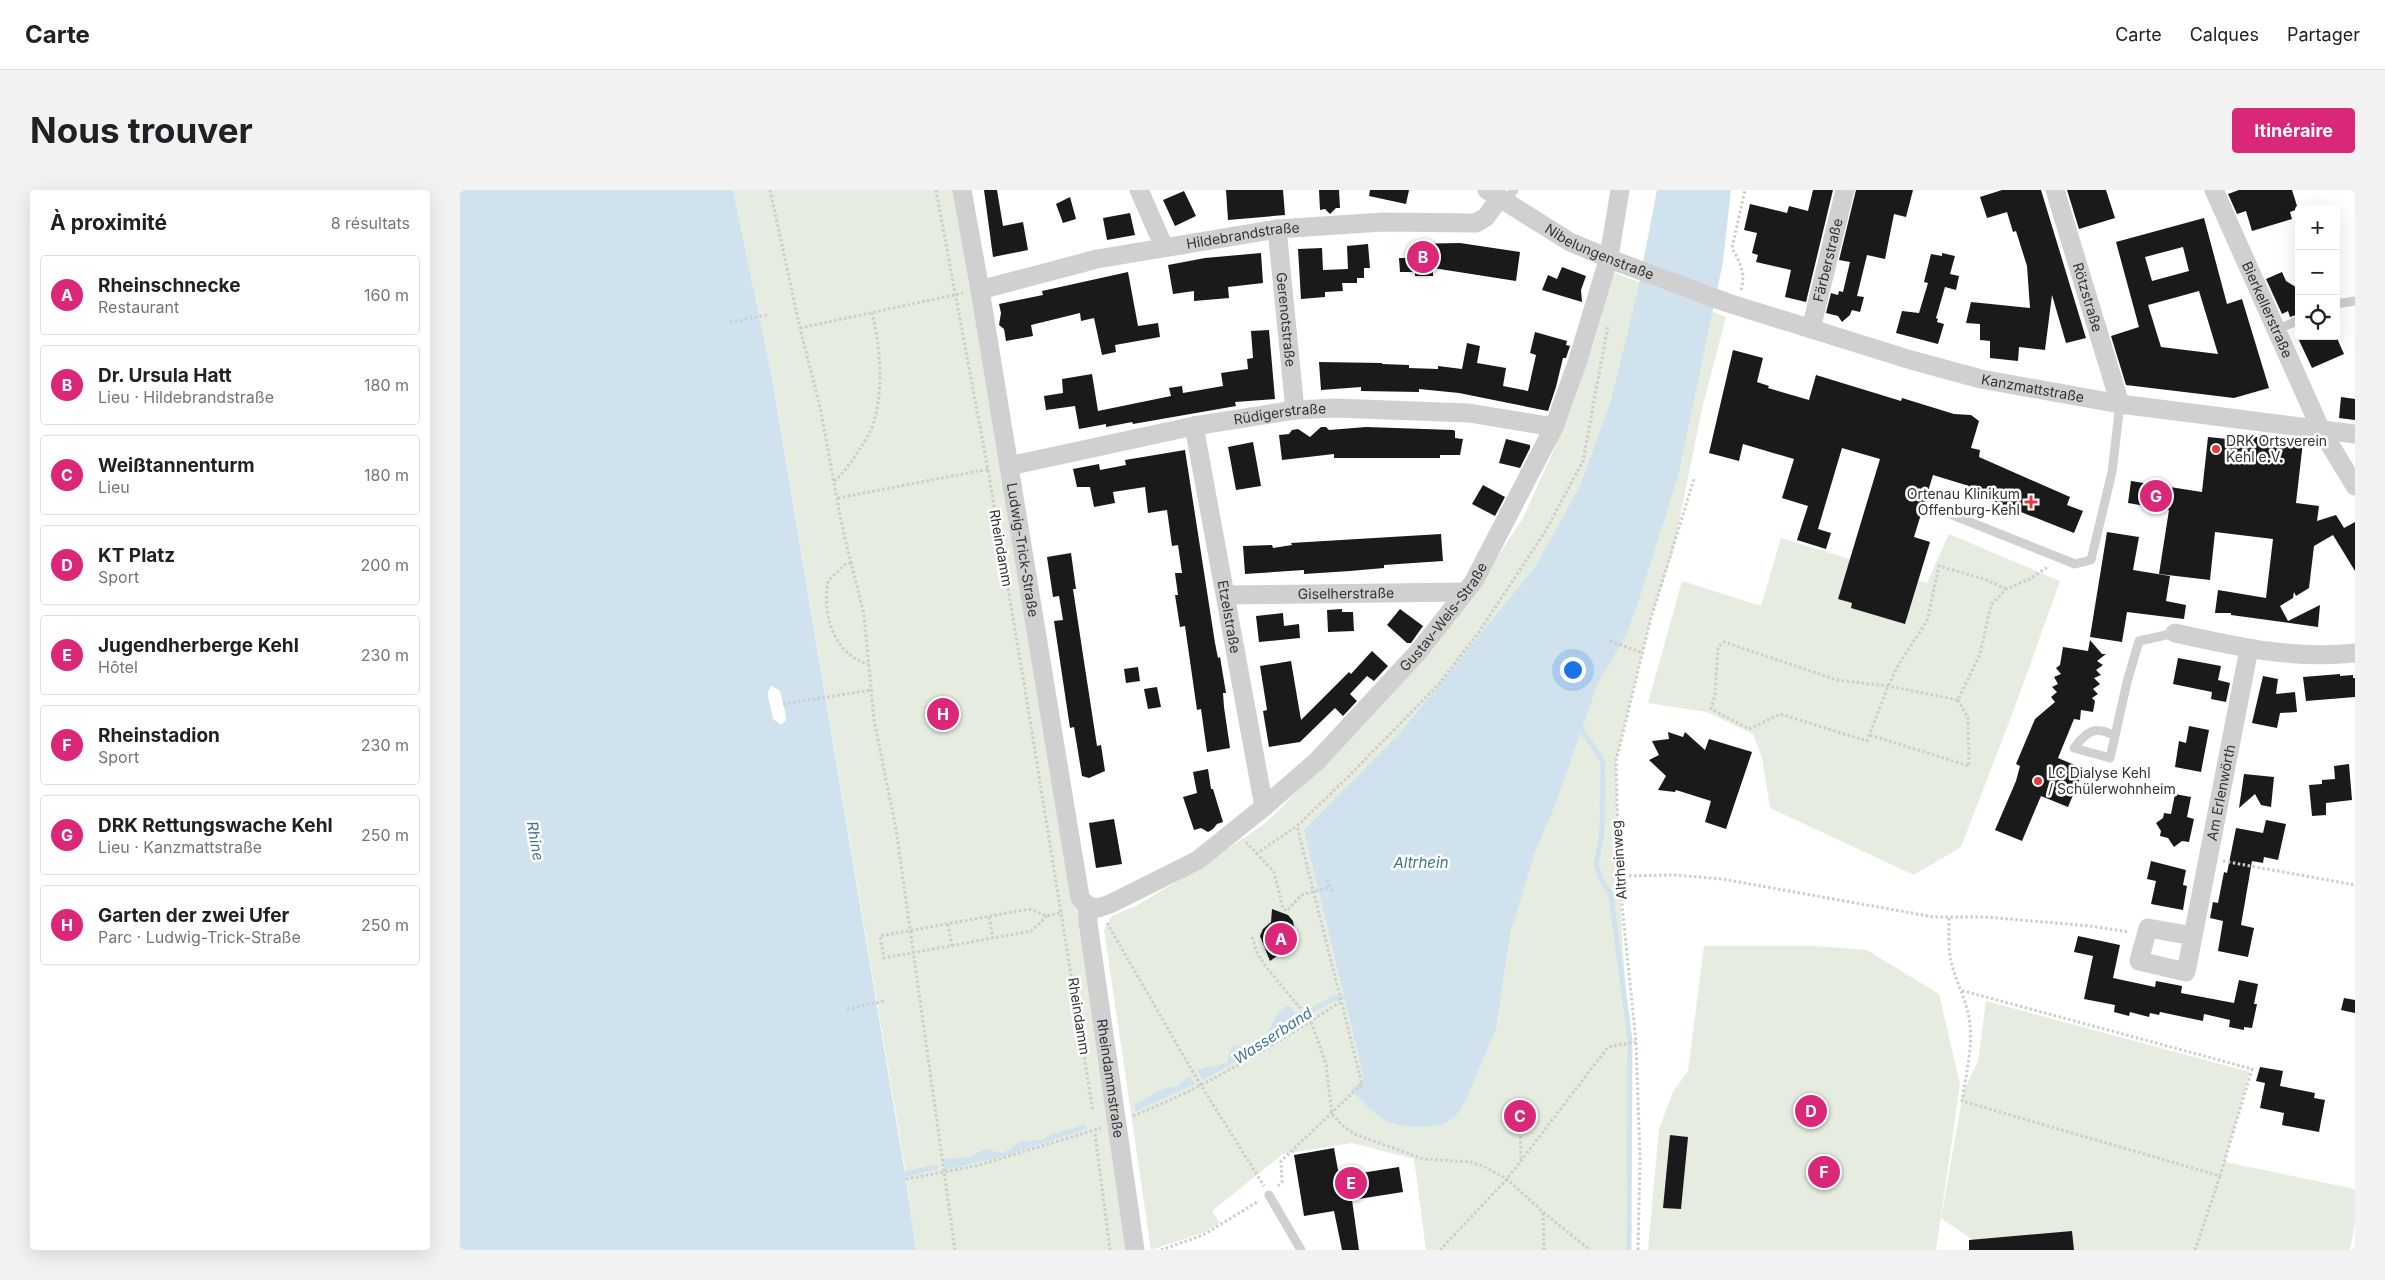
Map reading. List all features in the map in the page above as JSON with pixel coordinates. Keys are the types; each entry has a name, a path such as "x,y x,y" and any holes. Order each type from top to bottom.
{"street":[{"name":"Ludwig-Trick-Straße","path":"962,190 1010,466 1080,898 1093,907"},
{"path":"1139,190 1164,247"},
{"name":"Gustav-Weis-Straße","path":"1093,907 1198,860 1264,807 1317,761 1367,709 1419,651 1474,581 1554,427 1617,261 1620,190"},
{"name":"Färberstraße","path":"1811,329 1845,190"},
{"name":"Rötzstraße","path":"2055,190 2120,404"},
{"name":"Bierkellerstraße","path":"2214,190 2321,430 2355,486"},
{"name":"Hildebrandstraße","path":"980,290 1097,259 1277,229 1383,222 1476,222 1486,217 1501,195"},
{"name":"Nibelungenstraße","path":"1501,195 1570,242 1727,302"},
{"name":"Gerenotstraße","path":"1277,229 1295,410"},
{"name":"Kanzmattstraße","path":"1727,302 1981,379 2120,404 2355,434"},
{"name":"Rüdigerstraße","path":"1010,466 1194,426 1295,410 1335,408 1469,413 1554,427"},
{"name":"Etzelstraße","path":"1194,426 1264,807"},
{"name":"Giselherstraße","path":"1226,595 1465,592"},
{"path":"2175,633 2287,655 2329,656 2355,653"},
{"name":"Am Erlenwörth","path":"2144,935 2139,961 2186,972 2249,649"},
{"name":"Rheindammstraße","path":"1093,907 1088,923 1135,1250"},
{"path":"2144,935 2148,928 2194,936"}],"lane":[{"path":"2340,303 2355,301"},
{"path":"2276,330 2295,322"},
{"path":"1944,512 2076,564 2091,560 2112,472 2120,404"},
{"path":"2116,736 2104,730 2086,733 2074,748 2110,758 2116,736 2127,682 2139,641 2175,633"},
{"path":"1269,1195 1301,1250"}],"path":[{"path":"770,190 800,328 820,407 850,563 864,615 878,744 896,828 914,953 922,1029 955,1250"},
{"name":"Rheindamm","path":"936,190 988,470 1064,921 1093,1112"},
{"path":"1727,302 1744,280 1740,262 1732,248 1744,190"},
{"path":"800,328 956,295"},
{"path":"834,481 860,448 874,422 879,399 878,356 872,313"},
{"path":"730,322 767,315"},
{"path":"838,498 988,470"},
{"name":"Altrheinweg","path":"1638,1250 1640,1158 1636,1042 1619,876 1616,761 1651,618 1694,479"},
{"path":"1958,700 1980,654 1991,605 2006,589 2030,579 2060,558"},
{"path":"850,563 828,581 830,619 837,644 858,661 868,664"},
{"path":"1870,735 1969,766 1968,718 1958,700 1888,686 1838,680 1724,642 1718,648 1711,708 1749,730 1780,714 1867,741 1888,686 1899,664 1927,621 1939,566 1988,580 2006,589"},
{"path":"1610,641 1643,653"},
{"path":"783,704 871,690"},
{"path":"1161,1250 1203,1235 1269,1195 1282,1182 1282,1161 1362,1084 1340,1002 1313,891 1297,826 1256,854 1274,872 1283,910 1288,911 1301,895 1313,891 1330,887"},
{"path":"2208,858 2355,885"},
{"path":"1619,876 1676,875 1722,879 1875,908 1949,918 1986,917 2090,926 2144,935"},
{"path":"1326,880 1333,893"},
{"path":"1093,907 1269,1195"},
{"path":"1047,916 1029,909 880,936 884,958 1031,931 1047,916 1062,912"},
{"path":"989,917 993,938"},
{"path":"1949,918 1948,937 1952,962 1969,1014 1969,1052 1962,1101 2220,1176"},
{"path":"948,924 952,946"},
{"path":"1252,937 1257,953 1266,967 1311,1021 1326,1064 1332,1114 1342,1125 1354,1134 1370,1141 1424,1159 1471,1162 1507,1179 1543,1212 1590,1250"},
{"path":"1960,990 2252,1069 2220,1176 2194,1250"},
{"path":"847,1009 885,1001"},
{"path":"906,1179 1024,1152 1116,1122 1202,1086 1340,1002"},
{"path":"1440,1250 1507,1179 1608,1047 1636,1042"},
{"path":"1520,1121 1521,1162"},
{"path":"1096,1134 1110,1250"},
{"path":"1543,1212 1544,1250"}],"shaded area":[{"path":"733,190 963,190 1089,891 1079,929 1127,1250 916,1250 906,1174 771,373"},
{"path":"1603,268 1726,317 1702,409 1673,552 1651,618 1616,761 1619,876 1628,1036 1628,1250 1426,1250 1414,1159 1352,1143 1283,1154 1212,1211 1220,1223 1202,1233 1151,1250 1104,930 1112,916 1136,906 1201,867 1267,822 1369,717 1470,598 1523,518 1556,445 1583,366"},
{"path":"1949,534 2060,581 2016,704 1961,847 1914,875 1770,808 1762,757 1753,734 1707,712 1648,703 1682,581 1761,606 1781,538 1927,583"},
{"path":"1704,946 1814,946 1867,950 1939,994 1960,1084 1936,1250 1648,1250 1659,1129 1673,1092 1688,1071"},
{"path":"1986,1001 2250,1072 2225,1162 2355,1189 2355,1223 2350,1250 2074,1250 2072,1231 1973,1240 1941,1218 1963,1093 1978,1061"}],"water":[{"name":"Rhine","path":"460,190 733,190 771,373 906,1179 916,1250 460,1250"},
{"name":"Altrhein","path":"1657,190 1731,190 1723,262 1678,476 1626,635 1598,683 1555,805 1535,852 1510,934 1496,1028 1465,1102 1459,1111 1447,1122 1433,1126 1416,1127 1400,1125 1386,1121 1377,1115 1351,1090 1364,1079 1304,830 1401,732 1535,567 1580,486 1611,401 1637,294"},
{"path":"1288,1005 1303,1020 1303,1023 1203,1080 1197,1070 1227,1063 1231,1047 1259,1042 1267,1034 1278,1013"},
{"path":"1190,1076 1195,1084 1136,1111 1134,1105 1163,1089 1178,1086"},
{"path":"1085,1125 1086,1129 1004,1156 945,1170 943,1159 971,1157 984,1149 1003,1153 1020,1142 1042,1140 1051,1134"}],"pier":[{"path":"772,686 780,691 785,711 786,720 781,725 773,719 768,696 768,691"}],"building":[{"path":"984,190 997,190 1003,226 1023,222 1028,250 993,257"},
{"path":"1226,190 1283,190 1285,215 1228,220"},
{"path":"1319,190 1339,190 1340,208 1336,208 1330,214 1325,209 1320,210"},
{"path":"1370,190 1409,190 1406,204 1369,196"},
{"path":"1813,190 1833,190 1806,302 1785,297 1791,270 1756,262 1758,255 1752,253 1757,233 1744,230 1750,204 1787,213 1789,206 1808,211"},
{"path":"1856,190 1913,190 1906,217 1894,214 1885,259 1867,255 1857,296 1864,297 1860,312 1852,310 1850,315 1842,322 1838,316 1826,313 1831,293 1838,295 1839,291 1843,292 1850,262 1839,260"},
{"path":"2002,190 2041,190 2086,338 2066,343 2052,295 2045,350 2019,347 2018,361 1990,358 1990,341 1980,340 1980,324 1966,323 1971,302 2030,308 2027,266 2016,231 2013,232 2007,212 1987,218 1980,197"},
{"path":"2067,190 2106,190 2115,218 2079,229"},
{"path":"2239,190 2292,190 2297,205 2295,205 2295,210 2290,212 2292,219 2252,231 2246,211 2237,214 2228,194"},
{"path":"1184,191 1196,216 1175,226 1163,200"},
{"path":"1070,197 1076,219 1063,223 1056,204"},
{"path":"1130,213 1135,235 1107,240 1103,218"},
{"path":"2204,218 2227,304 2242,299 2269,388 2234,398 2126,385 2111,336 2139,327 2116,242","holes":["2183,247 2189,271 2152,281 2145,257","2199,291 2218,354 2161,347 2148,305"]},
{"path":"1460,243 1520,252 1516,281 1433,268 1433,276 1415,276 1415,272 1400,272 1399,258 1410,258 1410,244"},
{"path":"1368,244 1370,268 1364,268 1364,278 1357,278 1357,283 1342,283 1343,291 1325,292 1325,297 1301,299 1298,249 1322,248 1323,270 1348,269 1347,246"},
{"path":"1261,253 1263,283 1228,287 1229,298 1194,301 1194,291 1173,294 1168,265 1205,258"},
{"path":"1942,253 1955,256 1950,274 1959,276 1956,290 1945,287 1936,318 1938,319 1937,322 1944,324 1938,344 1896,333 1902,311 1919,313 1928,283 1924,282 1931,254 1942,256"},
{"path":"1562,267 1586,276 1581,290 1582,302 1542,290 1548,275 1557,279"},
{"path":"1128,272 1138,326 1158,323 1160,337 1115,345 1116,352 1102,355 1094,318 1081,321 1080,313 1031,325 1033,336 1006,341 1004,329 999,325 1001,313 999,304 1043,295 1042,291"},
{"path":"2282,272 2286,281 2295,287 2295,315 2290,317 2288,311 2282,314 2266,279"},
{"path":"1269,330 1275,399 1235,402 1236,406 1133,424 1132,422 1106,427 1106,424 1079,429 1075,406 1046,410 1044,396 1063,393 1062,379 1092,374 1098,411 1171,396 1169,388 1182,386 1183,393 1223,386 1221,373 1248,369 1247,359 1253,358 1251,331"},
{"path":"1535,332 1567,341 1566,345 1570,346 1566,358 1563,358 1548,411 1459,393 1419,389 1419,392 1361,391 1361,387 1321,390 1319,362 1382,363 1409,365 1409,368 1438,369 1438,366 1462,369 1467,343 1480,346 1477,363 1506,368 1503,386 1528,391 1536,355 1530,353"},
{"path":"2299,340 2338,340 2344,354 2312,368"},
{"name":"Ortenau Klinikum Offenburg-Kehl","path":"1733,350 1763,358 1757,382 1769,386 1768,388 1809,400 1816,375 1901,401 1902,398 1954,414 1971,415 1979,421 1971,448 1980,450 1979,457 2070,497 2067,505 2083,511 2074,533 1968,491 1969,486 1933,475 1914,537 1930,542 1905,624 1851,608 1852,603 1838,599 1880,459 1842,448 1818,529 1831,533 1826,549 1797,540 1808,506 1782,498 1794,459 1743,444 1739,461 1709,453"},
{"path":"2341,397 2355,399 2355,420 2339,418"},
{"path":"1321,427 1326,427 1329,430 1366,427 1453,430 1455,431 1455,438 1463,439 1460,455 1440,455 1440,458 1334,458 1334,454 1282,460 1279,435 1289,434 1292,430 1298,429 1310,437"},
{"path":"2239,435 2303,442 2296,503 2319,506 2317,521 2336,515 2344,528 2355,522 2355,571 2333,535 2314,546 2309,588 2296,596 2294,592 2293,598 2280,606 2288,621 2320,605 2318,627 2231,615 2231,613 2215,613 2218,590 2266,598 2273,539 2215,532 2210,580 2159,574 2169,510 2128,503 2131,481 2202,492 2208,437 2238,440"},
{"path":"1506,439 1530,445 1520,468 1499,463"},
{"path":"1253,442 1261,486 1236,490 1228,447"},
{"path":"1185,450 1215,643 1218,658 1220,657 1226,693 1223,693 1224,707 1230,748 1207,752 1201,709 1197,710 1185,626 1180,627 1175,595 1178,595 1175,573 1182,573 1178,545 1172,546 1167,510 1148,513 1145,487 1113,492 1115,503 1094,507 1090,487 1077,487 1073,469 1099,464 1100,470 1126,465 1125,460"},
{"path":"1483,485 1505,497 1495,516 1472,504"},
{"path":"2107,532 2139,537 2133,570 2170,576 2166,601 2186,605 2184,619 2127,612 2122,642 2090,637"},
{"path":"1441,534 1443,561 1384,565 1384,568 1350,571 1304,574 1304,570 1245,574 1243,546 1272,545 1273,548 1292,545 1291,543"},
{"path":"1071,553 1076,589 1073,589 1097,746 1101,745 1105,771 1089,778 1082,776 1074,727 1070,728 1054,621 1063,620 1059,596 1053,597 1047,557"},
{"path":"1342,609 1342,612 1353,612 1354,631 1328,632 1327,610"},
{"path":"1400,609 1423,626 1411,643 1407,643 1387,625"},
{"path":"1283,613 1284,626 1299,624 1300,638 1259,642 1256,616"},
{"path":"2090,640 2102,654 2106,654 2097,661 2103,665 2096,670 2101,675 2094,678 2100,684 2093,689 2098,694 2092,698 2095,701 2093,712 2081,710 2080,720 2074,719 2058,758 2084,769 2068,807 2041,796 2022,841 1995,830 2016,781 2020,766 2016,764 2035,719 2055,702 2051,697 2057,692 2052,687 2058,684 2054,677 2061,674 2056,668 2060,665 2063,647 2088,651"},
{"path":"1372,651 1388,666 1374,681 1367,676 1350,694 1357,701 1343,716 1335,708 1300,742 1269,747 1263,711 1267,710 1260,666 1291,661 1301,720 1349,672 1351,674"},
{"path":"2178,658 2221,666 2218,680 2230,683 2226,702 2211,699 2212,692 2173,684"},
{"path":"1138,667 1140,681 1126,683 1124,669"},
{"path":"2340,674 2340,676 2353,675 2353,678 2355,678 2355,697 2306,701 2303,677"},
{"path":"2263,676 2278,679 2276,694 2295,692 2297,712 2280,713 2277,728 2252,723"},
{"path":"1157,687 1161,707 1148,709 1144,689"},
{"path":"2189,726 2209,730 2201,772 2175,767 2179,741 2186,743"},
{"path":"1668,732 1683,737 1685,732 1705,750 1709,739 1752,752 1726,829 1705,822 1711,801 1676,790 1675,792 1658,790 1666,776 1649,760 1659,755 1652,741 1669,739"},
{"path":"2349,764 2352,800 2326,803 2326,815 2312,816 2309,785 2322,784 2322,780 2335,779 2334,766"},
{"path":"1208,769 1211,789 1213,789 1223,822 1217,824 1208,832 1201,828 1194,830 1183,797 1197,793 1193,772"},
{"path":"2244,774 2274,777 2271,807 2261,805 2255,794 2239,808"},
{"path":"2175,794 2191,797 2187,817 2194,819 2189,842 2182,841 2174,847 2168,838 2160,836 2161,831 2156,823 2163,818 2164,813 2171,814"},
{"path":"1114,819 1122,864 1096,868 1089,823"},
{"path":"2266,820 2286,824 2278,860 2264,857 2263,863 2252,861 2241,925 2254,928 2248,957 2218,951 2223,921 2210,918 2213,902 2218,903 2224,872 2227,873 2236,828 2263,833"},
{"path":"2151,861 2186,870 2183,885 2187,886 2183,910 2151,904 2156,881 2147,879"},
{"path":"1272,909 1288,915 1293,921 1295,932 1290,947 1270,961 1260,936 1263,929 1271,922"},
{"path":"2078,936 2120,945 2113,978 2155,987 2156,981 2182,986 2181,993 2234,1003 2239,980 2258,984 2254,1004 2257,1004 2252,1028 2244,1027 2244,1030 2229,1027 2230,1020 2204,1014 2203,1021 2160,1012 2159,1015 2150,1013 2149,1017 2130,1012 2129,1016 2114,1012 2115,1005 2084,999 2093,956 2074,952"},
{"path":"2344,998 2355,1000 2355,1013 2341,1010"},
{"path":"2260,1067 2283,1071 2280,1086 2315,1093 2314,1098 2325,1100 2319,1132 2282,1125 2284,1113 2260,1108 2265,1083 2256,1081"},
{"path":"1670,1135 1688,1137 1681,1209 1663,1208"},
{"path":"1334,1148 1338,1170 1341,1170 1342,1176 1399,1167 1403,1192 1352,1200 1359,1250 1342,1250 1334,1211 1304,1216 1294,1155"},
{"path":"2072,1231 2074,1250 1969,1250 1969,1240"}],"waterway":[{"path":"1581,729 1603,761 1602,832 1596,864 1601,879 1611,895 1630,1040 1629,1250"},
{"name":"Wasserband","path":"1296,1020 1332,999 1344,997"},
{"name":"Wasserband","path":"906,1174 935,1167"}],"place":[{"name":"Dr. Ursula Hatt","path":"1423,257"},
{"name":"DRK Ortsverein Kehl e.V.","path":"2216,449"},
{"name":"DRK Rettungswache Kehl","path":"2156,496"},
{"name":"Ortenau Klinikum Offenburg-Kehl","path":"2031,502"},
{"name":"Garten der zwei Ufer","path":"943,714"},
{"name":"LC Dialyse Kehl / Schülerwohnheim","path":"2038,781"},
{"name":"Rheinschnecke","path":"1281,939"},
{"name":"KT Platz","path":"1811,1111"},
{"name":"Weißtannenturm","path":"1520,1116"},
{"name":"Rheinstadion","path":"1824,1172"},
{"name":"Jugendherberge Kehl","path":"1351,1183"}]}
